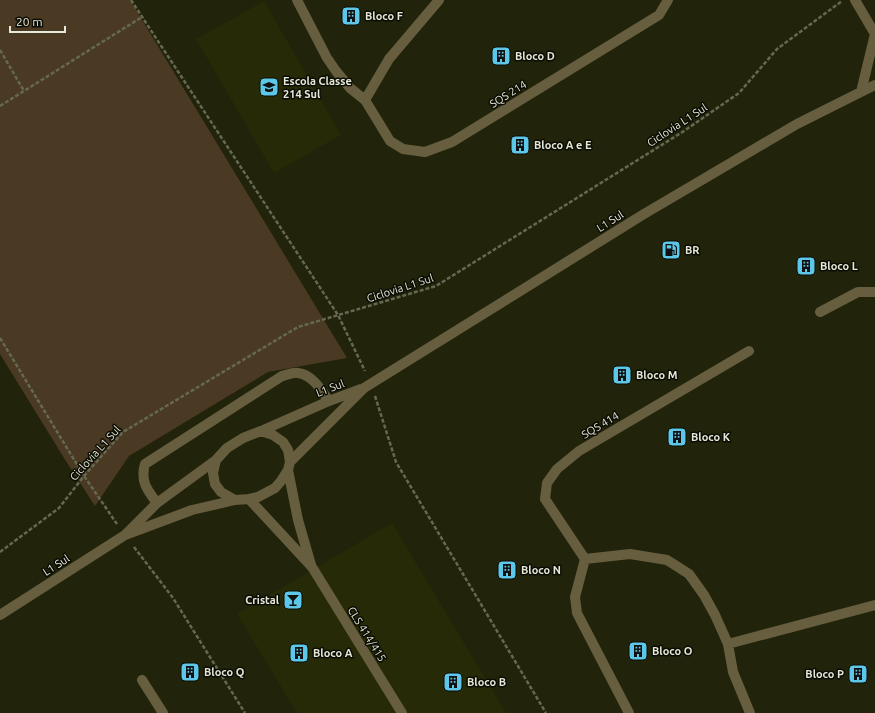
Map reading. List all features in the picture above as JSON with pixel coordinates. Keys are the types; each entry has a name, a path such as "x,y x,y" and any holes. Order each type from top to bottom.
{"street":[{"name":"SQS 214","path":"297,0 327,58 350,88 365,100 390,141 403,149 425,152 452,142 659,15 668,0"},
{"path":"365,100 389,59 439,0"},
{"path":"855,0 875,34 861,92"},
{"name":"L1 Sul","path":"261,431 328,401 368,386 644,214 797,124 875,85"},
{"path":"820,312 858,292 875,292"},
{"name":"SQS 414","path":"585,559 545,499 547,483 557,469 579,451 749,351"},
{"path":"157,503 146,488 142,473 145,464 282,376 298,372 308,377 316,384 328,401"},
{"name":"L1 Sul","path":"289,466 368,386"},
{"path":"261,431 273,435 283,442 288,450 289,466 281,481 275,488 249,499 235,500 221,492 215,484 213,474 216,460 227,448 243,438 261,431"},
{"name":"L1 Sul","path":"125,535 157,503 216,460"},
{"name":"CLS 414/415","path":"289,466 298,520 312,567"},
{"name":"CLS 414/415","path":"249,499 312,567 402,713"},
{"name":"L1 Sul","path":"0,615 125,535 192,510 235,500"},
{"path":"629,713 577,613 575,597 585,559 630,554 667,560 689,574 697,584 715,615 728,644 733,672 750,713"},
{"path":"728,644 875,605"},
{"path":"142,680 163,713"}],"path":[{"path":"131,0 338,315 368,386 396,462 546,713"},
{"name":"Ciclovia L1 Sul","path":"0,552 59,508 84,476 123,432 298,327 436,286 684,131 739,93 777,49 844,0"},
{"path":"0,106 142,17"},
{"path":"0,50 24,91"},
{"path":"0,338 84,476 125,535 173,598 245,713"}],"shaded area":[{"path":"0,0 130,0 347,358 268,372 129,456 95,506 0,354"},
{"name":"Escola Classe 214 Sul","path":"264,1 341,135 274,173 196,39"},
{"path":"392,523 506,713 297,713 237,614"}],"place":[{"name":"Bloco F","path":"351,16"},
{"name":"Bloco D","path":"501,56"},
{"name":"Escola Classe 214 Sul","path":"269,87"},
{"name":"Bloco A e E","path":"520,145"},
{"name":"BR","path":"671,250"},
{"name":"Bloco L","path":"806,266"},
{"name":"Bloco M","path":"622,375"},
{"name":"Bloco K","path":"677,437"},
{"name":"Bloco N","path":"507,570"},
{"name":"Cristal","path":"293,600"},
{"name":"Bloco O","path":"638,651"},
{"name":"Bloco A","path":"299,653"},
{"name":"Bloco Q","path":"190,672"},
{"name":"Bloco P","path":"858,674"},
{"name":"Bloco B","path":"453,682"}]}
